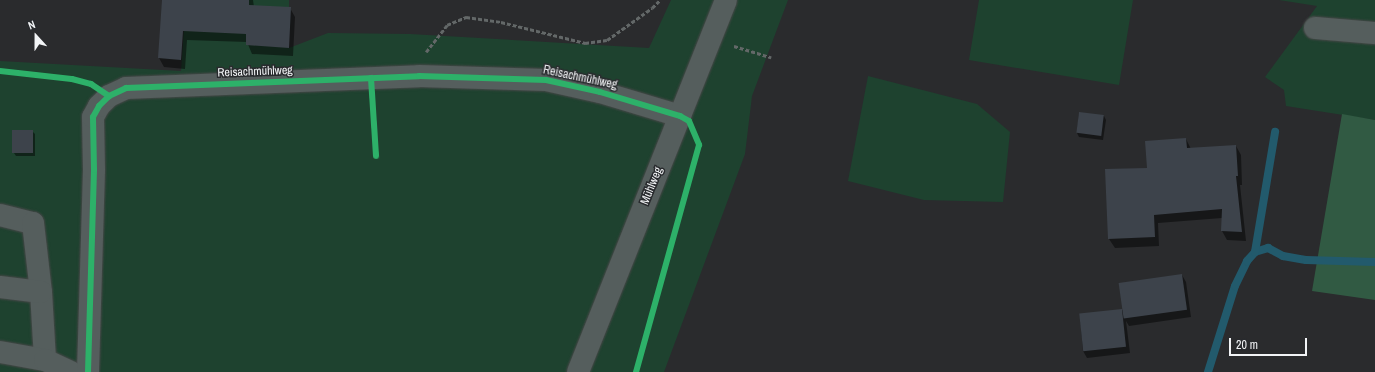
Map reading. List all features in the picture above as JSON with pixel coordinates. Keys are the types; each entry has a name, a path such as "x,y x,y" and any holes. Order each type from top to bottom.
{"street":[{"name":"Mühlweg","path":"578,372 726,0"},
{"path":"1315,28 1375,33"},
{"name":"Reisachmühlweg","path":"88,372 94,170 93,117 99,106 109,96 126,88 419,76 546,80 600,92 680,116"},
{"path":"0,215 33,223 41,292 46,360"},
{"path":"0,286 41,292"},
{"path":"0,352 46,360 71,372"}],"path":[{"path":"419,76 420,61 447,25 466,17 501,22 585,43 607,40 652,8 660,0"},
{"path":"710,39 771,58"}],"green space":[{"path":"186,0 289,0 289,48 328,33 410,34 649,48 671,0 788,0 752,96 745,154 664,372 0,372 0,61 181,71"},
{"path":"979,0 1133,0 1119,85 969,60"},
{"path":"1279,0 1375,0 1375,120 1286,106 1284,90 1265,77 1317,6"},
{"path":"868,76 977,104 1010,132 1003,202 924,200 848,181"},
{"path":"1342,114 1375,120 1375,300 1312,291"}],"building":[{"path":"162,0 249,0 249,5 291,7 289,48 246,45 246,34 183,31 181,60 158,58"},
{"path":"1079,112 1104,115 1101,136 1076,133"},
{"path":"12,130 33,130 33,153 12,153"},
{"path":"1186,138 1187,148 1236,145 1238,176 1236,176 1242,232 1221,231 1222,209 1154,215 1155,237 1108,239 1105,169 1147,168 1145,141"},
{"path":"1182,274 1187,310 1124,319 1119,283"},
{"path":"1122,309 1126,347 1083,351 1079,313"}],"waterway":[{"path":"1208,372 1235,286 1247,261 1255,252 1275,132"},
{"path":"1255,252 1268,248 1283,256 1306,260 1375,262"}],"cycle path":[{"path":"0,71 72,79 91,84 109,96"},
{"path":"88,372 94,170 93,117 99,106 109,96 126,88 419,76 546,80 600,92 680,116 689,121 699,145 636,372"},
{"path":"371,78 376,156"}]}
